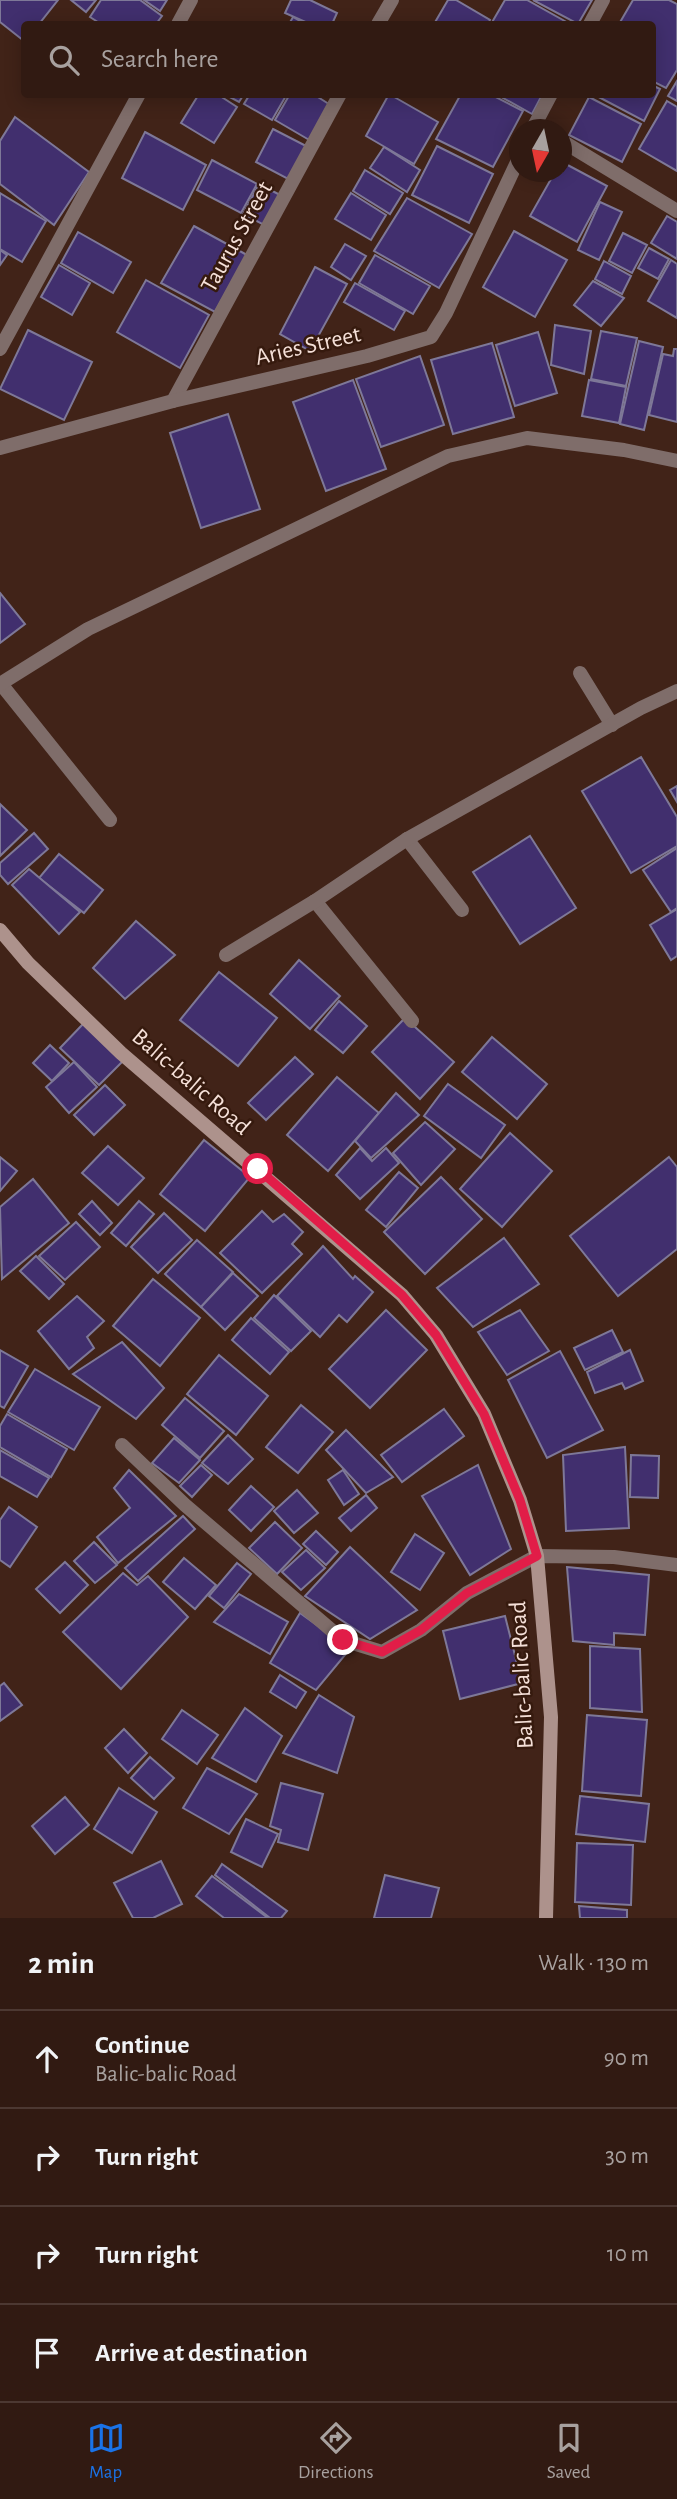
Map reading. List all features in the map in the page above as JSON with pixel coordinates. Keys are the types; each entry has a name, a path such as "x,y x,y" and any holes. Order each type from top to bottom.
{"main road":[{"name":"Balic-balic Road","path":"0,930 28,963 121,1053 402,1295 436,1335 484,1414 520,1500 537,1556 551,1717 546,1918"}],"street":[{"path":"179,21 191,0"},
{"path":"380,21 392,0"},
{"path":"592,21 603,0"},
{"path":"0,349 137,98"},
{"name":"Taurus Street","path":"173,401 338,98"},
{"path":"540,119 549,98"},
{"path":"572,147 677,211"},
{"name":"Aries Street","path":"0,448 173,401 368,356 431,337 446,313 509,179"},
{"path":"110,820 1,684 88,629 448,456 527,438 624,450 677,461"},
{"path":"580,673 612,725"},
{"path":"226,955 407,839 677,691"},
{"path":"407,839 462,910"},
{"path":"314,901 412,1021"},
{"path":"122,1445 185,1505 343,1640 382,1652 421,1630 467,1593 537,1556 614,1558 677,1565"}],"building":[{"path":"0,0 58,0 41,21 21,21 21,39 0,22"},
{"path":"71,0 96,0 86,12"},
{"path":"101,0 140,0 162,16 158,21 96,21 90,17"},
{"path":"144,0 167,0 160,11"},
{"path":"291,0 310,0 337,13 333,21 303,21 285,13"},
{"path":"448,0 456,0 490,20 490,21 436,21"},
{"path":"505,0 527,0 565,21 493,21"},
{"path":"533,0 592,0 580,21 572,21"},
{"path":"633,0 669,0 677,4 677,70 666,88 656,83 656,21 621,21"},
{"path":"677,81 677,101 668,96"},
{"path":"197,98 223,98 237,107 214,143 181,123"},
{"path":"248,98 285,98 272,120 244,104"},
{"path":"288,98 319,98 332,106 311,141 275,120"},
{"path":"387,98 396,98 438,122 414,164 366,136"},
{"path":"459,98 498,98 523,111 519,119 509,119 509,137 493,167 436,139"},
{"path":"503,98 540,98 532,114"},
{"path":"588,98 641,124 622,162 572,137 572,129"},
{"path":"601,98 656,98 644,121"},
{"path":"667,101 677,107 677,171 639,149"},
{"path":"15,117 89,172 54,225 0,184 0,141"},
{"path":"273,129 308,147 290,180 256,162"},
{"path":"145,132 206,165 183,210 122,178"},
{"path":"437,146 493,174 469,223 412,195"},
{"path":"384,147 420,170 407,192 370,168"},
{"path":"212,160 257,184 241,213 197,190"},
{"path":"572,167 607,186 577,242 530,216 549,182 572,182"},
{"path":"365,170 403,193 390,214 353,191"},
{"path":"259,184 282,196 266,226 243,214"},
{"path":"0,193 46,221 22,262 0,249"},
{"path":"351,193 386,215 371,240 335,219"},
{"path":"407,198 472,234 439,288 374,251"},
{"path":"600,202 622,212 599,260 578,250"},
{"path":"667,216 677,222 677,259 651,243"},
{"path":"194,226 247,255 215,312 161,283"},
{"path":"514,231 567,260 535,317 483,287"},
{"path":"78,232 131,262 113,293 61,263"},
{"path":"623,233 647,245 632,273 609,261"},
{"path":"345,244 366,256 351,280 331,267"},
{"path":"649,248 669,259 658,279 638,268"},
{"path":"0,250 7,255 0,265"},
{"path":"375,255 430,286 413,314 359,283"},
{"path":"671,260 677,264 677,318 648,301"},
{"path":"604,261 631,276 622,294 595,279"},
{"path":"59,265 90,283 72,315 41,297"},
{"path":"315,267 347,284 310,351 280,334"},
{"path":"146,280 209,315 180,368 117,332"},
{"path":"593,281 624,298 601,326 574,305"},
{"path":"355,283 405,311 394,330 344,302"},
{"path":"555,325 591,331 584,374 551,365"},
{"path":"28,330 92,362 64,420 0,389"},
{"path":"601,331 637,338 626,386 591,379"},
{"path":"538,332 557,393 515,406 496,345"},
{"path":"639,341 663,347 644,430 620,424"},
{"path":"492,343 514,417 453,434 431,360"},
{"path":"674,349 677,349 677,422 649,415 663,354 673,356"},
{"path":"420,356 444,425 381,447 356,379"},
{"path":"353,380 386,469 326,491 293,402"},
{"path":"589,380 626,387 619,423 582,416"},
{"path":"228,414 260,509 201,528 170,433"},
{"path":"0,593 25,624 0,643"},
{"path":"641,757 677,817 677,846 631,873 582,791"},
{"path":"677,786 677,802 670,790"},
{"path":"0,804 27,830 0,856"},
{"path":"34,833 48,849 8,884 0,875 0,863"},
{"path":"530,836 576,908 520,944 473,872"},
{"path":"677,848 677,908 671,912 643,870"},
{"path":"59,854 103,890 84,913 39,878"},
{"path":"29,869 80,912 59,934 12,885"},
{"path":"677,909 677,956 671,960 650,925"},
{"path":"136,921 175,955 125,999 93,968"},
{"path":"299,960 340,996 310,1029 270,994"},
{"path":"219,972 277,1018 238,1066 180,1020"},
{"path":"339,1001 367,1026 343,1053 315,1030"},
{"path":"405,1018 454,1062 420,1099 372,1052"},
{"path":"84,1023 124,1060 99,1085 60,1048"},
{"path":"492,1037 547,1084 517,1119 462,1072"},
{"path":"50,1045 69,1063 52,1081 33,1063"},
{"path":"295,1057 313,1074 266,1120 248,1103"},
{"path":"74,1062 97,1087 69,1113 46,1087"},
{"path":"337,1077 379,1113 328,1171 287,1135"},
{"path":"448,1084 505,1125 481,1158 424,1116"},
{"path":"105,1085 125,1105 94,1135 74,1115"},
{"path":"396,1093 419,1115 371,1158 355,1141"},
{"path":"425,1122 455,1149 421,1185 393,1153"},
{"path":"510,1133 552,1171 502,1227 460,1189"},
{"path":"204,1140 250,1177 205,1231 160,1194"},
{"path":"108,1146 144,1178 118,1205 82,1173"},
{"path":"360,1148 372,1161 386,1148 399,1163 360,1199 336,1175"},
{"path":"0,1157 17,1171 0,1191"},
{"path":"669,1157 677,1167 677,1249 618,1296 570,1236"},
{"path":"399,1172 418,1188 386,1227 366,1210"},
{"path":"441,1177 482,1219 425,1274 384,1232"},
{"path":"33,1179 69,1223 2,1279 0,1207"},
{"path":"92,1201 112,1223 100,1235 79,1214"},
{"path":"139,1201 154,1214 126,1246 111,1233"},
{"path":"262,1211 273,1222 284,1214 303,1232 292,1244 302,1254 262,1293 220,1253"},
{"path":"164,1213 192,1240 158,1273 131,1247"},
{"path":"76,1222 100,1247 65,1280 39,1256"},
{"path":"504,1238 539,1284 473,1327 437,1288"},
{"path":"197,1240 233,1272 201,1307 165,1274"},
{"path":"323,1246 353,1279 355,1276 373,1292 347,1322 339,1315 320,1337 277,1296"},
{"path":"36,1256 64,1284 49,1299 20,1271"},
{"path":"233,1273 258,1296 225,1330 201,1307"},
{"path":"153,1279 200,1318 160,1366 113,1326"},
{"path":"274,1295 311,1331 291,1351 254,1318"},
{"path":"77,1296 104,1321 87,1337 94,1348 69,1369 38,1331"},
{"path":"386,1310 427,1350 370,1408 329,1369"},
{"path":"520,1310 549,1351 507,1375 478,1332"},
{"path":"251,1318 289,1352 270,1374 232,1340"},
{"path":"612,1330 623,1352 585,1370 574,1348"},
{"path":"122,1342 164,1388 136,1419 73,1374"},
{"path":"0,1350 28,1366 4,1408 0,1406"},
{"path":"630,1350 643,1381 625,1389 622,1383 595,1393 587,1372"},
{"path":"560,1351 603,1430 547,1458 508,1380"},
{"path":"219,1355 268,1396 236,1435 187,1394"},
{"path":"35,1369 100,1407 74,1450 8,1412"},
{"path":"185,1398 224,1431 200,1458 162,1425"},
{"path":"301,1405 333,1432 298,1473 266,1447"},
{"path":"444,1409 464,1436 402,1482 381,1455"},
{"path":"7,1414 67,1449 51,1477 0,1447 0,1426"},
{"path":"346,1430 393,1477 366,1493 326,1450"},
{"path":"228,1435 253,1459 228,1484 202,1463"},
{"path":"174,1438 200,1460 179,1483 152,1463"},
{"path":"625,1447 629,1528 566,1531 563,1455"},
{"path":"0,1450 49,1478 37,1497 0,1476"},
{"path":"631,1455 659,1456 658,1498 630,1497"},
{"path":"201,1465 212,1475 192,1497 180,1486"},
{"path":"478,1465 511,1549 470,1575 422,1496"},
{"path":"129,1470 176,1516 118,1563 97,1537 130,1508 114,1488"},
{"path":"343,1470 359,1494 344,1505 328,1480"},
{"path":"251,1486 274,1507 251,1531 229,1510"},
{"path":"297,1490 318,1513 294,1533 274,1511"},
{"path":"366,1495 377,1508 351,1531 339,1518"},
{"path":"9,1507 37,1527 10,1567 0,1560 0,1520"},
{"path":"183,1516 195,1529 138,1581 125,1568"},
{"path":"275,1522 302,1548 277,1574 249,1548"},
{"path":"316,1531 338,1552 326,1565 303,1544"},
{"path":"415,1534 444,1553 420,1590 391,1572"},
{"path":"94,1542 117,1565 95,1583 74,1561"},
{"path":"350,1547 417,1610 370,1639 305,1596"},
{"path":"306,1550 325,1568 301,1590 282,1572"},
{"path":"184,1558 216,1585 195,1609 163,1582"},
{"path":"65,1562 88,1585 60,1613 36,1589"},
{"path":"237,1563 251,1574 224,1608 209,1596"},
{"path":"567,1567 649,1575 645,1635 614,1633 614,1645 573,1641"},
{"path":"123,1573 137,1585 148,1576 188,1617 121,1689 63,1632"},
{"path":"239,1594 288,1622 270,1654 214,1622"},
{"path":"300,1613 350,1649 316,1690 270,1663"},
{"path":"505,1616 522,1683 460,1699 443,1631"},
{"path":"590,1646 640,1649 642,1712 590,1708"},
{"path":"280,1675 306,1692 296,1708 270,1692"},
{"path":"4,1683 22,1705 0,1721 0,1686"},
{"path":"319,1695 354,1717 337,1773 283,1753"},
{"path":"245,1708 282,1736 256,1782 212,1758"},
{"path":"182,1710 218,1735 197,1764 162,1739"},
{"path":"587,1715 647,1720 641,1796 582,1791"},
{"path":"124,1729 147,1753 128,1773 105,1748"},
{"path":"150,1757 174,1778 154,1799 131,1778"},
{"path":"207,1768 257,1794 229,1834 183,1808"},
{"path":"281,1783 323,1794 308,1850 278,1842 281,1830 270,1826"},
{"path":"119,1788 157,1812 132,1853 94,1829"},
{"path":"580,1796 649,1804 645,1842 576,1834"},
{"path":"65,1797 89,1825 55,1854 32,1826"},
{"path":"246,1819 278,1834 262,1867 231,1852"},
{"path":"577,1843 633,1845 631,1905 575,1902"},
{"path":"161,1861 182,1904 153,1918 133,1918 114,1883"},
{"path":"222,1864 287,1911 281,1918 270,1918 215,1875"},
{"path":"385,1875 439,1888 431,1918 374,1918"},
{"path":"212,1876 268,1918 224,1918 196,1896"},
{"path":"579,1906 627,1910 627,1918 580,1918"}],"route":[{"path":"258,1169 402,1295 436,1335 484,1414 520,1500 537,1556 467,1593 421,1630 382,1652 343,1640"}]}
